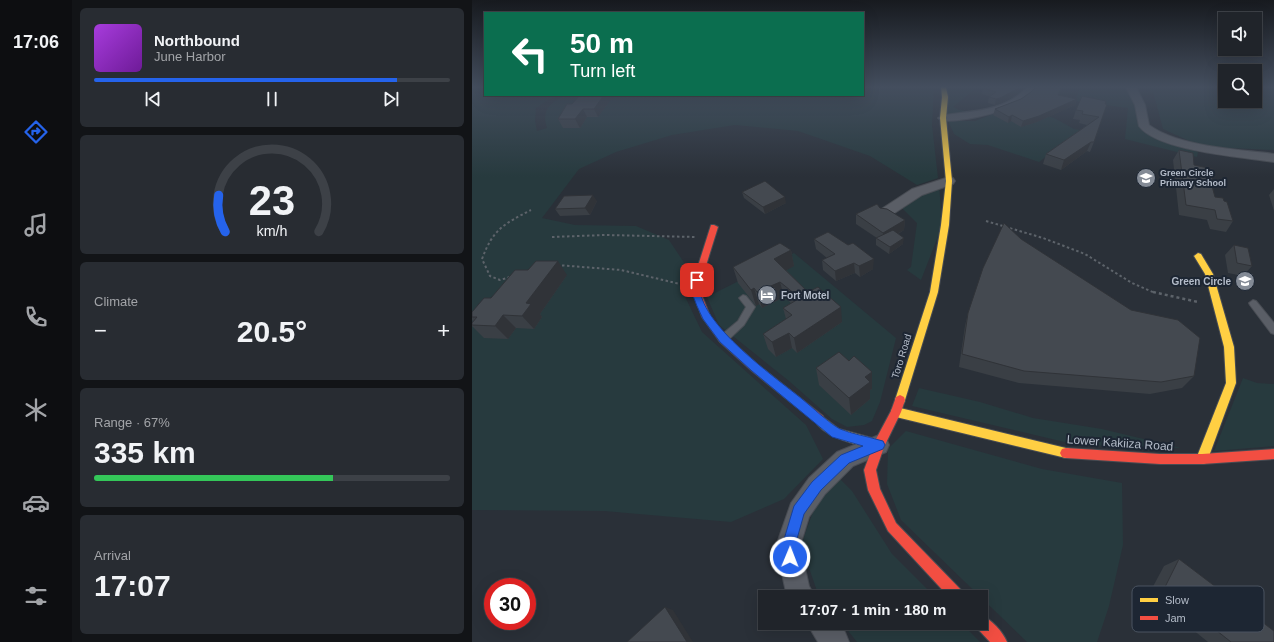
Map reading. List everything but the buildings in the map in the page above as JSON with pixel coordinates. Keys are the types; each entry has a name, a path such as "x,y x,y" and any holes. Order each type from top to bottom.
{"main road":[{"name":"Toro Road","path":"943,118 949,181 945,225 934,292 896,412 879,445 870,470 874,490 892,528 951,590"},
{"path":"714,227 712,237 694,288 706,317 723,339 755,368 836,433 879,445"},
{"path":"1198,256 1209,274 1229,347 1231,383 1202,459"},
{"name":"Lower Kakiiza Road","path":"896,412 1067,453 1160,459 1202,459 1274,454"},
{"path":"988,629 1000,642"}],"street":[{"path":"943,118 950,117"},
{"path":"1142,117 1144,126 1156,135 1181,144 1274,158"},
{"path":"885,213 917,192 949,181"},
{"path":"798,590 788,546 799,511 817,486 845,459 879,445"},
{"path":"826,630 835,642"}],"lane":[{"path":"723,339 741,323 751,307 744,298"},
{"path":"1253,303 1274,330"}],"path":[{"path":"514,276 500,280 490,276 482,259 488,242 500,228 531,210"},
{"path":"986,221 1043,238 1085,254 1132,283 1156,292 1202,303 1217,304"},
{"path":"552,237 605,235 712,237"},
{"path":"551,266 558,264 621,270 694,288"}],"green space":[{"path":"472,117 535,117 537,131 547,128 545,117 932,117 938,178 917,185 870,156 798,131 735,125 672,135 616,152 579,169 542,218 575,225 636,226 669,240 685,264 679,284 702,332 806,425 823,459 784,499 731,522 604,511 472,510"},
{"path":"953,117 980,117 974,119"},
{"path":"985,117 1051,117 1074,129 1081,130 1039,162 988,145 970,144 954,134 948,121 975,121"},
{"path":"1127,117 1146,117 1149,129 1198,152 1197,157 1125,139"},
{"path":"1160,117 1274,117 1274,150 1208,147 1196,144 1163,129"},
{"path":"939,183 942,226 921,280 907,270 911,267 917,223 897,203"},
{"path":"794,253 896,338 880,402 872,421 864,425 847,427 832,419 789,381 719,325 707,297"},
{"path":"1243,378 1257,383 1274,384 1274,446 1214,451"},
{"path":"919,388 980,402 1033,418 1102,429 1181,448 1077,445 912,406"},
{"path":"906,431 1042,469 1122,483 1123,545 1109,606 1097,642 1027,642 988,604 988,590 973,590 901,520 887,484 888,449"},
{"path":"840,479 852,491 892,554 928,590 817,590 801,545 818,498"},
{"path":"848,630 968,630 980,642 857,642"}],"traffic: slow":[{"path":"900,400 934,292 945,225 949,181 943,117"},
{"path":"1198,256 1209,274 1229,347 1231,383 1202,459"},
{"path":"896,412 1066,453"},
{"path":"819,419 836,433 879,445"}],"traffic: jam":[{"path":"714,227 695,288 706,317 723,339 755,368 819,419"},
{"path":"900,400 896,412 879,445 870,470 874,490 892,527 951,590"},
{"path":"1066,453 1160,459 1202,459 1274,454"},
{"path":"988,629 1000,642"}],"place":[{"name":"Green Circle Primary School","path":"1146,178"},
{"name":"Green Circle","path":"1245,281"},
{"name":"Fort Motel","path":"767,295"}],"route":[{"path":"697,280 694,288 701,306 706,317 723,339 755,368 836,433 879,445 845,459 817,486 799,511 788,546 790,557"}]}
